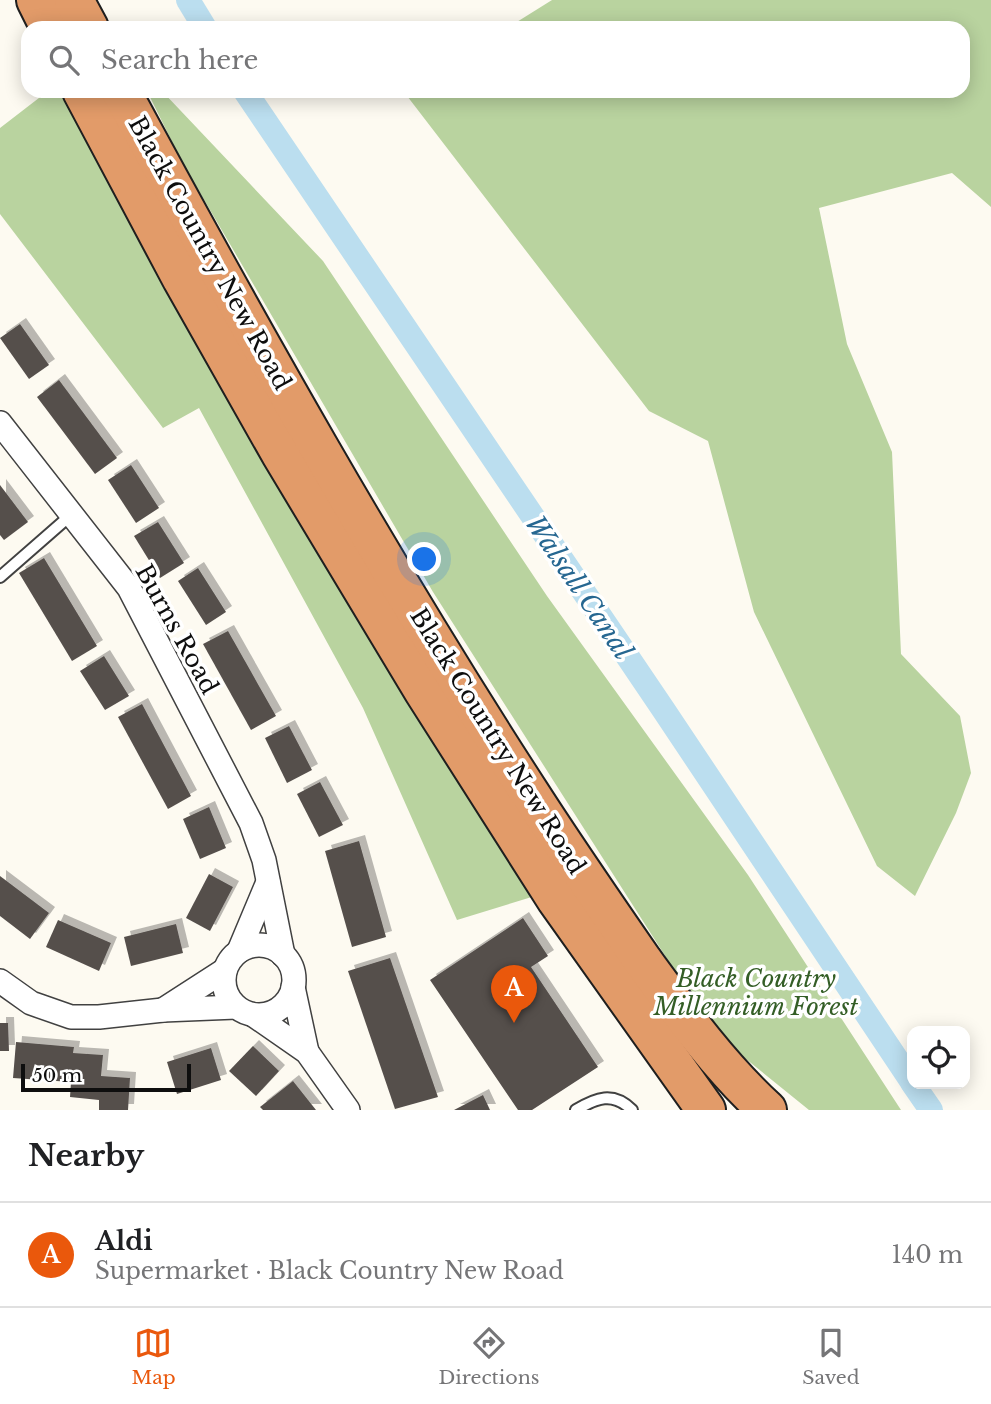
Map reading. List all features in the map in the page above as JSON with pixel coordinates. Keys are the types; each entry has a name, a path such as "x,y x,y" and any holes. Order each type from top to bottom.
{"highway":[{"path":"36,0 46,21"},
{"path":"74,0 85,21"},
{"name":"Black Country New Road","path":"86,98 182,279 281,454 423,690 556,899 706,1110"},
{"name":"Black Country New Road","path":"125,98 227,286 467,696 587,881 682,1015 744,1089 767,1110"}],"street":[{"name":"Burns Road","path":"0,423 129,588 251,823 264,860 283,954"},
{"path":"268,882 239,951 225,970 224,984 228,997 307,1052 348,1110"},
{"path":"0,981 31,1003 71,1017 99,1017 163,1010 246,1011 268,1014 280,1009 289,999 294,975 283,954 261,946 239,951"},
{"path":"163,1010 225,970"},
{"path":"293,987 307,1052"}],"lane":[{"path":"0,577 72,514"},
{"path":"576,1110 599,1099 612,1097 632,1110"}],"green space":[{"path":"552,0 991,0 991,207 952,173 819,208 847,344 892,452 901,654 960,716 971,773 956,813 915,896 877,866 754,612 708,441 649,411 409,98 970,98 970,21 518,21"},
{"path":"39,98 64,98 223,388 535,896 457,920 363,708 199,408 163,428 0,214 0,128"},
{"name":"Black Country Millennium Forest","path":"150,98 169,98 323,261 547,596 748,875 901,1110 809,1110 715,1034 433,592 182,162"}],"building":[{"path":"20,324 49,365 29,379 0,338"},
{"path":"59,380 117,458 95,474 37,397"},
{"path":"131,465 159,508 136,523 108,480"},
{"path":"0,485 28,522 4,540 0,535"},
{"path":"158,522 184,563 160,578 134,536"},
{"path":"44,558 97,646 72,661 19,573"},
{"path":"198,568 226,612 206,625 178,581"},
{"path":"228,631 276,716 251,730 203,644"},
{"path":"104,656 129,696 105,710 80,671"},
{"path":"142,704 191,796 168,809 118,717"},
{"path":"289,726 312,770 287,783 265,738"},
{"path":"320,782 343,825 319,837 297,794"},
{"path":"209,807 226,848 200,859 183,819"},
{"path":"359,841 386,937 352,947 325,851"},
{"path":"209,874 233,887 210,931 186,918"},
{"path":"0,876 49,913 30,939 0,916"},
{"path":"523,918 548,956 531,967 598,1067 532,1110 518,1110 430,980"},
{"path":"58,920 111,943 99,971 46,947"},
{"path":"176,924 183,953 131,966 124,937"},
{"path":"390,958 438,1097 395,1109 348,971"},
{"path":"0,1023 8,1023 9,1051 0,1051"},
{"path":"16,1042 74,1047 73,1053 103,1055 101,1076 130,1078 128,1110 99,1110 99,1100 70,1097 71,1082 13,1078"},
{"path":"253,1046 279,1071 256,1096 229,1071"},
{"path":"211,1048 221,1080 177,1094 167,1062"},
{"path":"293,1081 316,1110 263,1110 260,1107"},
{"path":"483,1095 490,1110 454,1110"}],"waterway":[{"name":"Walsall Canal","path":"188,0 201,21"},
{"name":"Walsall Canal","path":"250,98 907,1075"},
{"name":"Walsall Canal","path":"916,1089 931,1110"}],"place":[{"name":"Aldi","path":"514,1023"}]}
